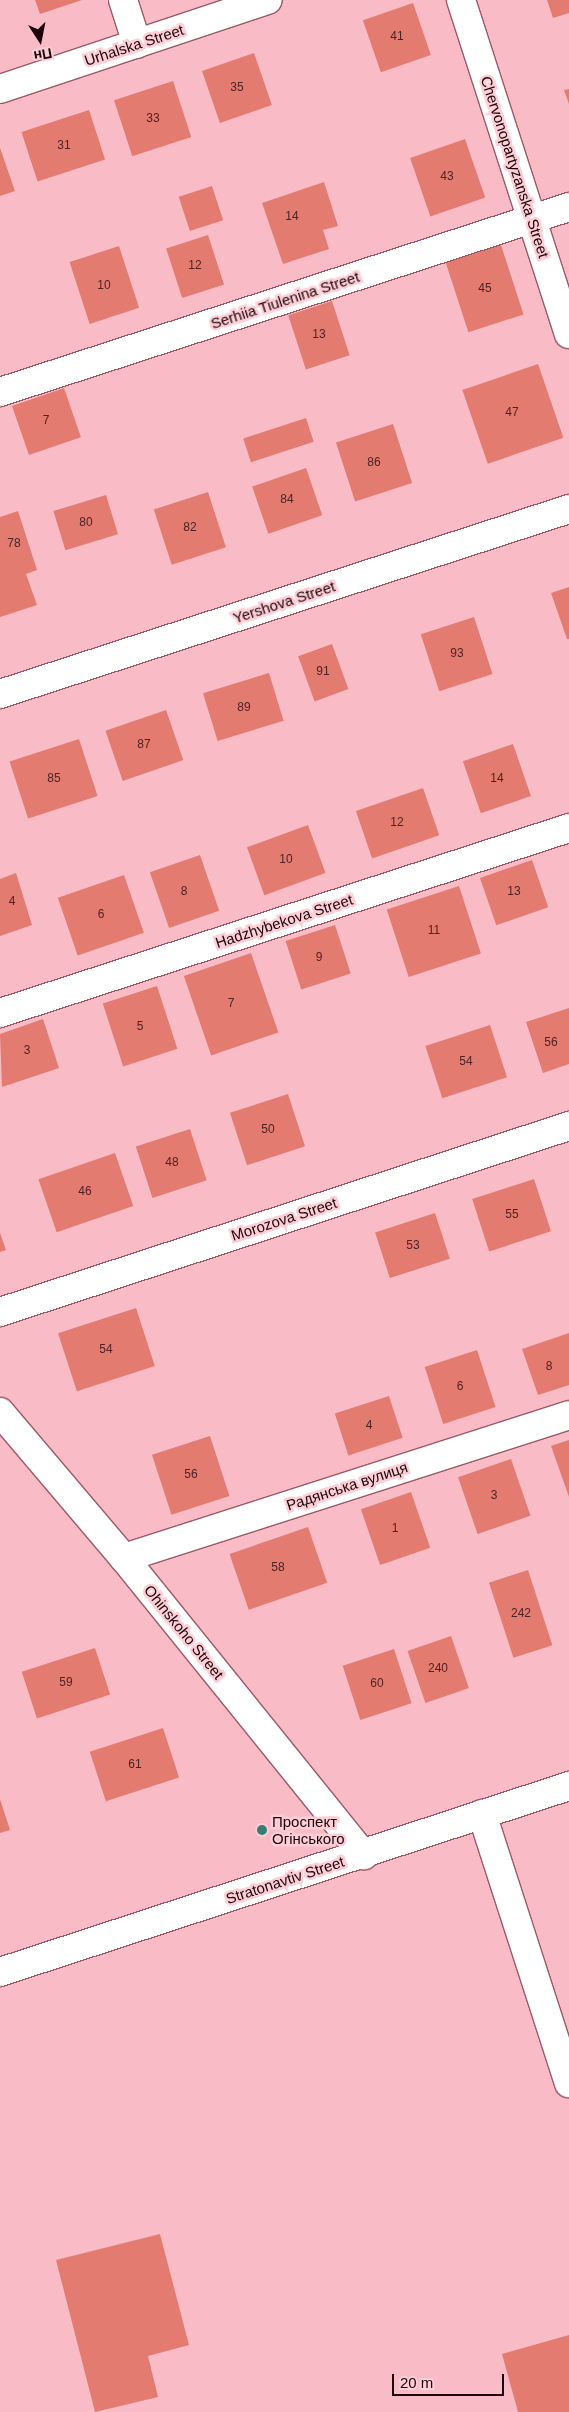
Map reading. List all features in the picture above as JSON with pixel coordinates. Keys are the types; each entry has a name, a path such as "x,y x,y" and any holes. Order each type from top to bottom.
{"street":[{"path":"122,0 137,44"},
{"name":"Urhalska Street","path":"0,89 268,0"},
{"name":"Chervonopartyzanska Street","path":"461,0 569,334"},
{"name":"Serhiia Tiulenina Street","path":"0,392 569,207"},
{"name":"Yershova Street","path":"0,694 569,509"},
{"name":"Hadzhybekova Street","path":"0,1013 569,828"},
{"name":"Morozova Street","path":"0,1312 569,1126"},
{"name":"Ohinskoho Street","path":"0,1412 124,1558 364,1855"},
{"name":"Радянська вулиця","path":"124,1558 569,1415"},
{"name":"Stratonavtiv Street","path":"0,1972 364,1855 569,1786"},
{"path":"482,1814 569,2083"}],"building":[{"path":"35,0 82,0 40,14"},
{"path":"547,0 569,0 569,13 553,18"},
{"path":"413,3 431,55 381,72 363,20"},
{"path":"254,53 272,105 220,123 202,71"},
{"path":"173,81 191,137 132,156 114,100"},
{"path":"569,89 569,104 564,90"},
{"path":"89,110 105,159 38,181 21,132"},
{"path":"465,139 485,198 430,217 410,158"},
{"path":"0,148 15,191 0,196"},
{"path":"324,182 338,226 323,230 329,249 283,264 262,203"},
{"path":"212,186 223,220 190,231 179,197"},
{"path":"208,235 224,284 182,298 166,249"},
{"path":"501,245 524,314 468,332 446,263"},
{"path":"119,246 139,308 90,324 70,262"},
{"path":"332,301 350,355 306,369 288,315"},
{"path":"538,364 563,438 488,464 462,390"},
{"path":"64,388 81,437 29,455 12,406"},
{"path":"306,418 314,442 251,462 243,438"},
{"path":"393,424 412,483 355,502 336,443"},
{"path":"306,468 322,515 268,534 252,487"},
{"path":"208,492 226,547 172,565 154,510"},
{"path":"106,495 118,534 65,550 53,511"},
{"path":"18,511 37,570 26,574 37,605 0,617 0,517"},
{"path":"569,587 569,639 567,639 551,593"},
{"path":"474,617 493,674 439,691 421,634"},
{"path":"332,644 348,689 315,701 298,656"},
{"path":"269,673 284,721 218,741 203,693"},
{"path":"166,710 183,760 123,781 105,731"},
{"path":"79,739 98,796 28,819 10,762"},
{"path":"513,744 531,796 481,813 463,761"},
{"path":"423,788 439,835 372,858 356,811"},
{"path":"308,825 325,873 264,895 247,847"},
{"path":"200,855 219,911 169,928 150,872"},
{"path":"532,860 548,907 496,925 480,878"},
{"path":"16,873 32,925 0,936 0,879"},
{"path":"124,875 144,933 78,955 58,898"},
{"path":"459,886 481,954 409,977 387,909"},
{"path":"335,925 351,974 301,990 286,941"},
{"path":"251,953 278,1032 211,1056 184,976"},
{"path":"157,986 177,1049 123,1066 103,1004"},
{"path":"569,1008 569,1064 543,1073 526,1022"},
{"path":"43,1019 59,1068 2,1087 0,1034"},
{"path":"490,1025 507,1077 442,1098 425,1046"},
{"path":"288,1094 305,1146 247,1165 230,1113"},
{"path":"190,1129 207,1180 152,1198 136,1147"},
{"path":"115,1153 133,1206 57,1232 38,1179"},
{"path":"534,1179 551,1231 489,1251 472,1199"},
{"path":"435,1213 450,1259 390,1278 375,1232"},
{"path":"0,1233 6,1250 0,1252"},
{"path":"136,1308 155,1366 77,1391 58,1333"},
{"path":"569,1333 569,1385 538,1395 522,1349"},
{"path":"477,1350 496,1407 443,1424 425,1367"},
{"path":"389,1396 403,1438 348,1455 335,1414"},
{"path":"210,1436 229,1496 171,1515 152,1455"},
{"path":"569,1440 569,1497 551,1446"},
{"path":"511,1459 531,1516 478,1534 458,1477"},
{"path":"411,1492 430,1548 380,1565 361,1509"},
{"path":"308,1527 327,1583 249,1610 230,1554"},
{"path":"528,1570 552,1645 513,1658 489,1583"},
{"path":"451,1636 469,1688 425,1703 408,1651"},
{"path":"95,1648 110,1695 37,1718 22,1672"},
{"path":"394,1649 412,1703 360,1720 343,1666"},
{"path":"163,1728 179,1777 106,1801 90,1752"},
{"path":"0,1799 10,1830 0,1833"},
{"path":"160,2234 189,2345 148,2356 158,2397 95,2412 56,2260"},
{"path":"569,2335 569,2412 518,2412 502,2354"}],"place":[{"name":"Проспект Огінського","path":"262,1830"}]}
